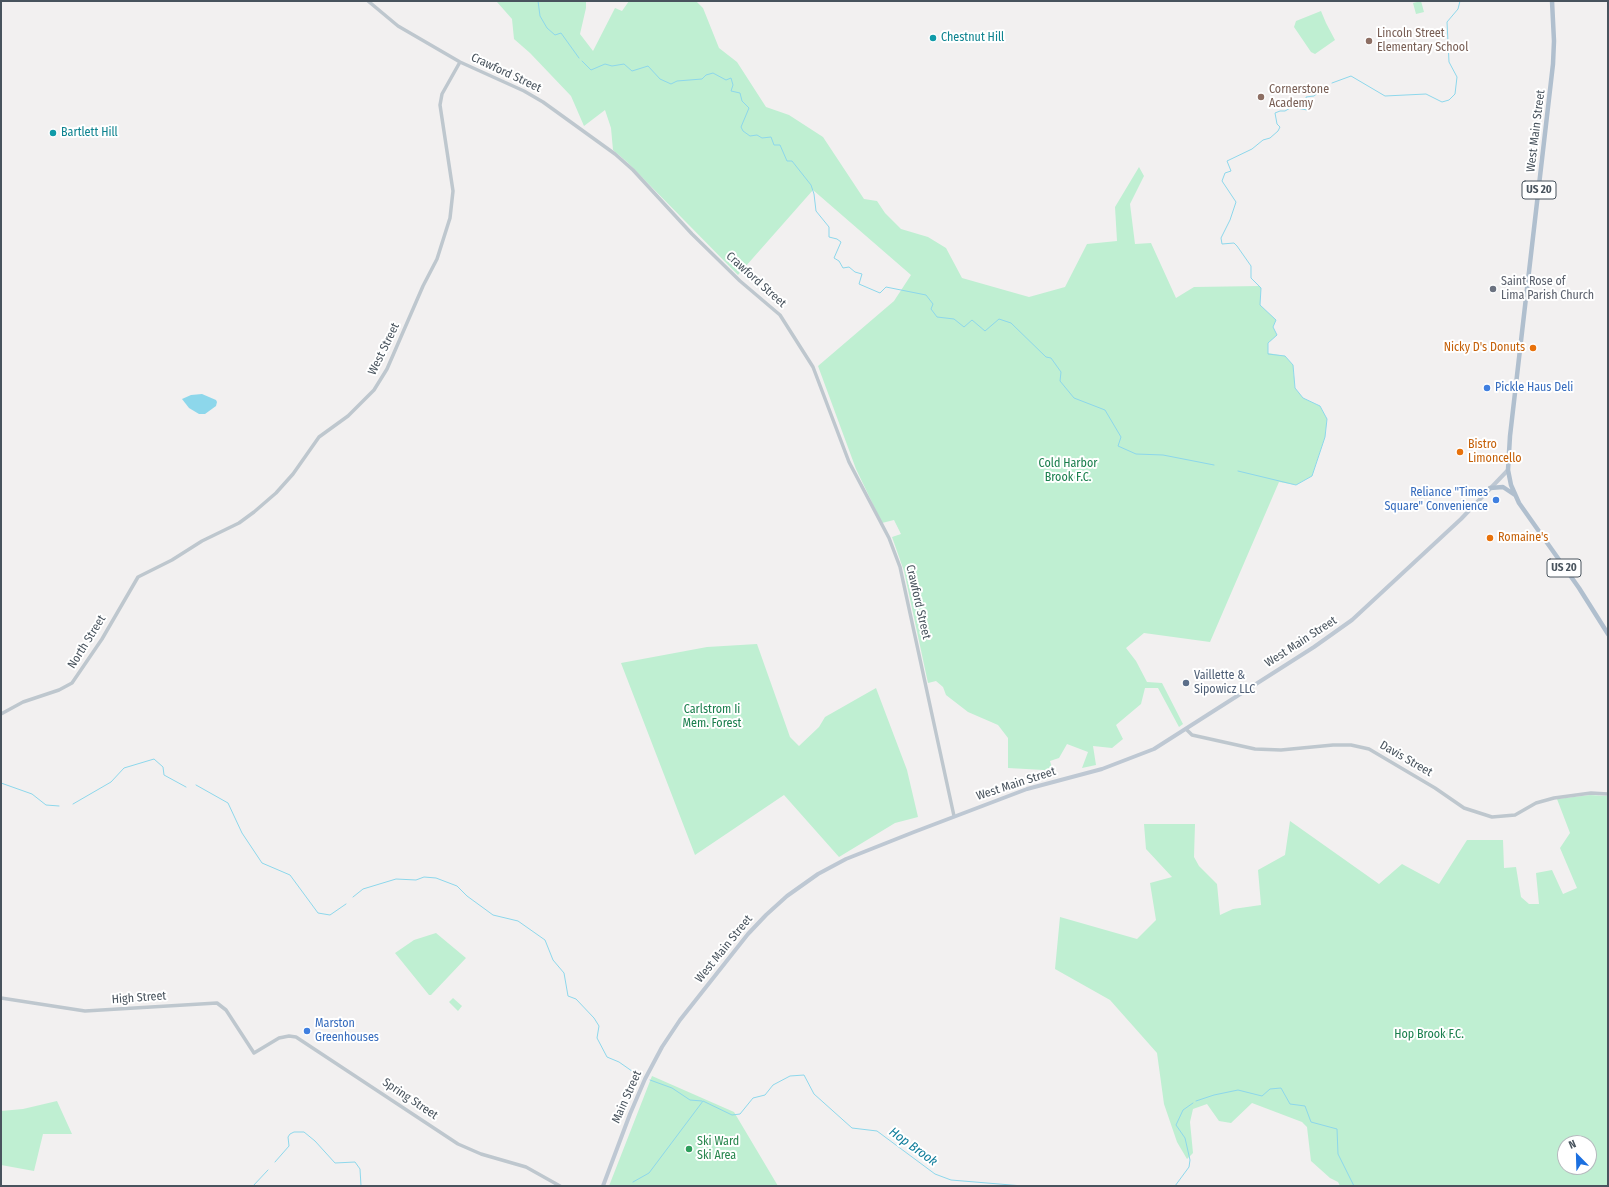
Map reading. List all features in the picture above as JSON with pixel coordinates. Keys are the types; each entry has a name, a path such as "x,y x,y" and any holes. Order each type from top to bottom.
{"main road":[{"name":"West Main Street","path":"680,1020 754,927 774,907 802,886 846,859 954,816 1027,789 1102,769 1154,750 1314,647 1352,620 1426,553 1508,470 1510,436 1554,56 1552,1"},
{"name":"US 20","path":"1508,470 1515,495 1608,634"},
{"path":"1490,488 1502,486 1515,495"},
{"name":"Main Street","path":"603,1186 620,1139 645,1079 662,1047 680,1020"}],"street":[{"name":"Crawford Street","path":"368,1 395,24 460,62 524,91 543,102 619,158 740,281 780,315 795,336 816,372 851,467 889,538 900,567 954,816"},
{"name":"West Street","path":"172,560 202,541 239,523 262,506 293,474 319,437 348,416 369,396 385,373 437,259 452,213 453,191 440,105 444,91 460,62"},
{"name":"North Street","path":"1,714 23,702 59,690 72,683 102,639 134,581 143,574 172,560"},
{"name":"Davis Street","path":"1186,729 1192,735 1198,737 1255,749 1281,750 1333,745 1351,745 1369,749 1435,788 1464,808 1492,816 1500,817 1515,815 1536,803 1554,798 1591,793 1608,794"},
{"name":"High Street","path":"1,998 85,1012 217,1003 226,1010 254,1053"},
{"name":"Spring Street","path":"254,1053 279,1038 288,1036 296,1037 458,1144 481,1154 526,1167 560,1186"}],"green space":[{"name":"Cold Harbor Brook F.C.","path":"586,1 586,8 580,34 593,51 615,8 622,11 629,1 696,1 703,8 719,48 737,62 766,107 789,115 823,137 864,199 877,201 885,213 901,229 928,237 946,248 962,278 1029,297 1065,287 1087,244 1117,241 1115,207 1139,167 1144,176 1130,204 1135,244 1151,243 1176,298 1194,287 1259,286 1261,288 1260,305 1276,320 1273,327 1277,335 1268,343 1268,353 1285,356 1293,365 1295,388 1303,398 1320,406 1327,419 1325,437 1312,476 1296,485 1279,482 1210,642 1144,633 1126,648 1136,661 1147,682 1162,683 1183,724 1179,727 1158,688 1145,688 1141,704 1116,725 1123,739 1112,748 1093,746 1096,765 1082,768 1088,752 1067,744 1059,758 1050,761 1054,775 1046,777 1044,770 1008,768 1008,738 998,725 968,712 946,695 943,687 936,681 928,683 904,571 892,537 901,534 894,520 882,523 856,469 818,366 894,301 911,275 813,190 738,275 627,162 613,150 611,128 605,110 584,126 571,96 530,53 514,39 512,19 497,2"},
{"path":"1421,1 1424,12 1416,14 1413,3"},
{"path":"1321,11 1335,40 1315,54 1311,52 1294,27 1296,21"},
{"name":"Carlstrom Ii Mem. Forest","path":"757,644 790,737 799,746 819,727 825,717 876,688 907,770 918,817 895,823 839,857 784,795 695,855 621,663 707,647"},
{"name":"Hop Brook F.C.","path":"1590,795 1608,796 1608,1186 1340,1186 1338,1182 1330,1178 1311,1161 1307,1127 1302,1122 1252,1103 1231,1123 1219,1121 1207,1104 1193,1109 1190,1122 1193,1153 1187,1159 1177,1142 1164,1104 1157,1053 1110,1000 1055,969 1060,917 1137,939 1156,920 1150,883 1172,877 1146,849 1144,824 1195,824 1194,857 1199,866 1217,884 1220,915 1233,909 1261,905 1258,870 1285,855 1290,821 1379,884 1402,864 1439,884 1467,840 1503,840 1504,868 1516,867 1521,897 1529,904 1539,904 1536,873 1552,870 1563,894 1577,888 1560,848 1570,833 1557,799"},
{"path":"436,933 466,958 431,995 429,995 395,953 414,940"},
{"path":"453,998 462,1006 458,1011 449,1002"},
{"name":"Ski Ward Ski Area","path":"652,1076 734,1112 778,1186 609,1186"},
{"path":"57,1101 72,1134 43,1134 34,1171 1,1165 1,1111 23,1109"}],"water":[{"path":"202,394 216,400 217,402 216,406 205,414 199,414 189,408 182,399 191,395"}],"waterway":[{"path":"538,1 540,16 547,28 555,35 561,33 579,58"},
{"path":"1332,83 1351,76 1385,96 1426,94 1442,102 1449,100 1455,94 1457,77 1449,62 1447,22 1458,9 1460,1"},
{"path":"582,61 591,70 605,64 612,66 624,64 632,71 648,66 660,79 671,84 677,81 702,79 706,75 713,73 726,80 731,78 733,85 731,91 740,93 742,101 749,108 741,127 743,131 750,136 757,135 762,138 771,137 774,145 780,145 787,161 792,161 811,185 814,194 816,211 829,227 829,237 837,239 841,242 834,258 839,261 843,268 849,267 855,272 862,274 859,284 880,293 886,287 926,295 933,304 931,309 937,317 954,319 964,327 972,320 985,331 999,319 1011,323 1046,357 1051,358 1061,372 1060,381 1074,398 1105,410 1121,437 1118,446 1136,454 1163,455 1214,465"},
{"path":"1238,471 1296,485 1312,476 1325,437 1327,419 1320,406 1303,398 1295,388 1293,365 1285,356 1268,354 1268,343 1277,335 1273,327 1276,320 1260,305 1261,288 1251,278 1251,266 1237,246 1234,243 1222,244 1221,238 1230,220 1236,202 1222,181 1225,173 1231,171 1227,161 1252,149 1263,140 1270,138 1278,131 1280,127 1277,124 1275,113 1285,111 1292,107 1307,110 1306,97 1314,96 1324,88"},
{"path":"73,804 111,782 124,768 154,759 163,767 164,775 186,787"},
{"path":"1,783 32,794 46,805 59,806"},
{"path":"196,785 228,803 242,833 262,863 290,875 318,913 330,915 346,904"},
{"path":"353,897 363,889 396,879 416,880 424,877 436,878 457,886 467,896 493,915 518,921 545,940 553,960 564,973 568,996 576,999 594,1018 599,1026 597,1038 607,1057 619,1062 639,1076"},
{"name":"Hop Brook","path":"633,1182 649,1173 703,1101 732,1115 740,1114 753,1098 765,1095 773,1085 790,1076 804,1075 814,1094 852,1128 877,1131 935,1174 951,1180 1023,1186"},
{"path":"650,1080 672,1088 690,1100 702,1101"},
{"name":"Hop Brook","path":"1196,1101 1214,1095 1238,1090 1262,1096 1270,1089 1281,1088 1290,1104 1305,1106 1311,1122 1337,1129 1338,1154 1354,1186"},
{"name":"Hop Brook","path":"1175,1186 1189,1167 1190,1160 1185,1138 1176,1125 1183,1110 1193,1103"},
{"name":"Hop Brook","path":"275,1162 289,1146 288,1137 290,1134 294,1132 304,1132 315,1141 335,1163 355,1162 360,1169 361,1186"},
{"name":"Hop Brook","path":"253,1186 268,1170"}],"place":[{"name":"Chestnut Hill","path":"933,38"},
{"name":"Lincoln Street Elementary School","path":"1369,41"},
{"name":"Cornerstone Academy","path":"1261,97"},
{"name":"Bartlett Hill","path":"53,133"},
{"name":"Saint Rose of Lima Parish Church","path":"1493,289"},
{"name":"Nicky D's Donuts","path":"1533,348"},
{"name":"Pickle Haus Deli","path":"1487,388"},
{"name":"Bistro Limoncello","path":"1460,452"},
{"name":"Reliance \"Times Square\" Convenience","path":"1496,500"},
{"name":"Romaine's","path":"1490,538"},
{"name":"Vaillette & Sipowicz LLC","path":"1186,683"},
{"name":"Marston Greenhouses","path":"307,1031"},
{"name":"Ski Ward Ski Area","path":"689,1149"}]}
